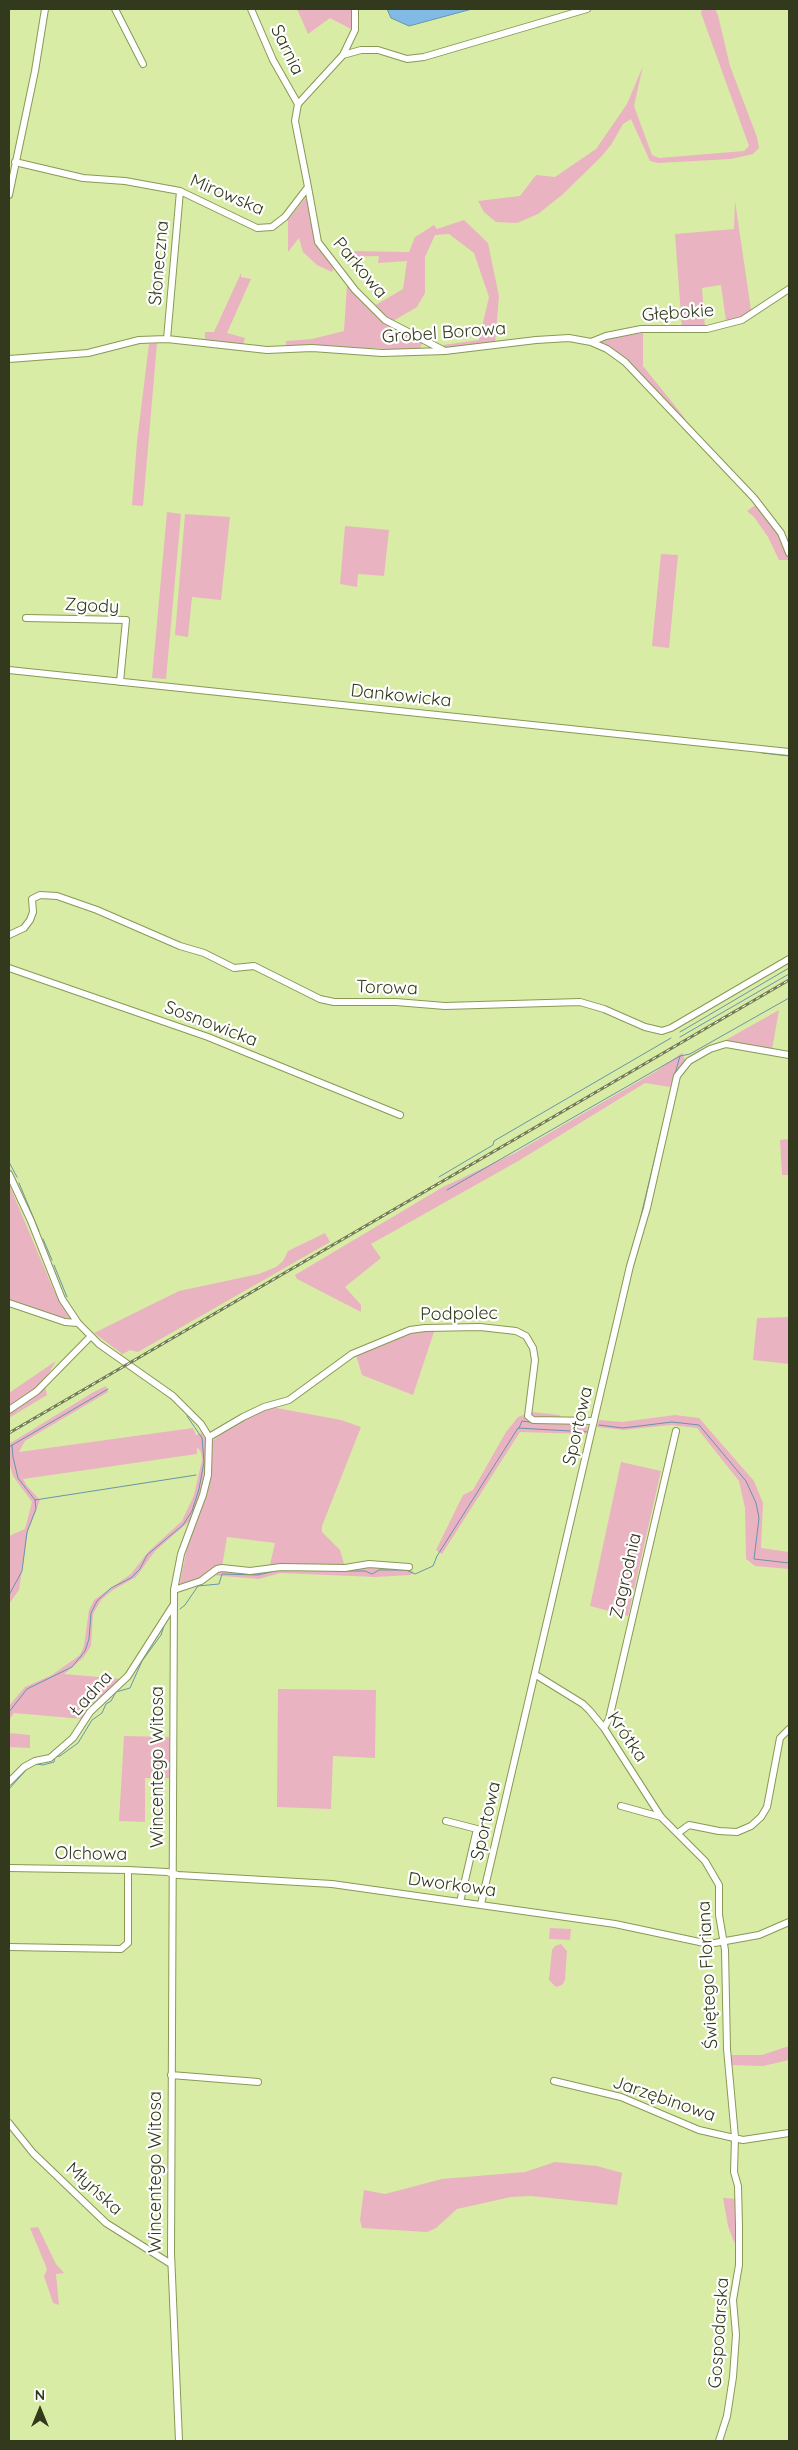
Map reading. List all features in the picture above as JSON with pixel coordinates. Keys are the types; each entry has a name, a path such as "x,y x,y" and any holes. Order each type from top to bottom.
{"street":[{"path":"9,195 35,71 45,9"},
{"path":"115,9 144,64"},
{"name":"Sarnia","path":"251,9 273,60 298,104"},
{"path":"308,187 295,121 298,104 343,55 355,30 356,9"},
{"path":"343,55 361,50 378,50 407,59 424,56 587,9"},
{"name":"Mirowska","path":"15,162 83,178 126,181 180,190 257,228 272,227 285,217 308,187"},
{"name":"Parkowa","path":"308,187 318,242 355,290 386,320 445,351"},
{"name":"Słoneczna","path":"167,339 180,190"},
{"name":"Głębokie","path":"591,342 606,336 641,329 707,329 742,320 789,289"},
{"name":"Grobel Borowa","path":"9,359 88,353 138,340 167,339 267,350 312,348 382,353 445,351 569,338 591,342 607,348 625,362 740,483 781,532 789,553"},
{"path":"422,352 425,341"},
{"name":"Zgody","path":"26,618 126,620 120,682"},
{"name":"Dankowicka","path":"9,670 789,752"},
{"name":"Torowa","path":"9,935 24,928 30,920 33,912 32,899 40,895 57,896 97,910 180,946 204,953 234,968 254,966 320,999 334,1002 396,1002 445,1006 580,1002 604,1008 646,1028 662,1031 671,1028 789,959"},
{"name":"Sosnowicka","path":"9,968 208,1037 400,1115"},
{"name":"Sportowa","path":"481,1904 677,1076 689,1061 710,1049 726,1044 789,1055"},
{"path":"9,1174 31,1221 62,1299 78,1322 90,1337 173,1396 201,1424 208,1437"},
{"path":"9,1304 65,1322 78,1322"},
{"name":"Podpolec","path":"208,1437 243,1416 264,1407 289,1400 352,1354 410,1330 425,1328 480,1326 516,1331 526,1336 535,1360 528,1416 533,1420 594,1421"},
{"path":"9,1410 37,1391 90,1337"},
{"name":"Zagrodnia","path":"604,1728 609,1719 676,1431"},
{"name":"Wincentego Witosa","path":"178,2441 171,2264 174,1590 181,1554 200,1504 208,1475 208,1437"},
{"path":"174,1590 201,1581 217,1569 222,1568 250,1571 281,1567 345,1568 369,1564 409,1567"},
{"name":"Ładna","path":"9,1782 24,1767 35,1761 50,1758 73,1738 90,1712 128,1676 174,1602"},
{"name":"Krótka","path":"536,1675 583,1704 604,1728 661,1817 678,1833"},
{"path":"678,1833 689,1825 719,1831 737,1832 751,1826 761,1817 767,1808 780,1738 789,1729"},
{"path":"621,1806 661,1817"},
{"path":"446,1821 477,1829 460,1902"},
{"name":"Świętego Floriana","path":"678,1833 705,1861 719,1885 719,1915 724,1942 727,2049 735,2137 734,2172 738,2186 739,2226"},
{"name":"Olchowa","path":"9,1868 128,1870 172,1874"},
{"path":"9,1947 121,1949 128,1943 128,1870"},
{"name":"Dworkowa","path":"172,1874 332,1884 615,1924 708,1944 758,1935 789,1922"},
{"path":"171,2074 258,2082"},
{"name":"Jarzębinowa","path":"554,2082 621,2097 700,2130 743,2140 789,2133"},
{"name":"Młyńska","path":"9,2123 33,2153 106,2223 171,2264"},
{"name":"Gospodarska","path":"719,2441 727,2416 733,2377 736,2335 733,2300 739,2265 739,2226"}],"shaded area":[{"path":"297,9 354,9 353,30 330,18 308,34"},
{"path":"702,9 715,9 718,15 730,66 757,137 759,148 753,154 731,159 658,163 650,161 631,119 623,124 611,145 601,157 562,195 538,214 517,223 496,222 484,212 478,201 520,196 536,175 555,177 596,149 627,104 643,66 634,106 652,155 659,158 744,151 749,146 701,13"},
{"path":"307,196 315,244 334,268 332,272 317,265 303,252 299,238 288,252 288,220"},
{"path":"735,201 751,310 741,317 726,321 721,285 702,288 705,327 682,328 675,234 734,229"},
{"path":"464,220 488,243 499,296 495,344 445,349 443,345 479,340 489,297 474,253 449,234 435,235 425,257 425,293 417,307 393,321 374,306 403,289 407,261 378,263 379,256 347,257 347,251 409,252 415,237 434,225 437,229"},
{"path":"241,273 241,277 251,279 227,333 245,338 243,345 205,339 205,332 214,332"},
{"path":"347,284 384,321 422,342 420,350 286,345 286,341 312,339 344,331"},
{"path":"643,333 643,366 684,417 688,425 627,361 597,342 607,338"},
{"path":"157,343 143,506 132,505 137,442 149,344"},
{"path":"757,504 778,533 789,560 779,560 768,537 754,517 747,511"},
{"path":"167,512 181,514 166,679 152,678"},
{"path":"185,514 230,517 221,600 192,597 188,637 175,635"},
{"path":"345,526 389,530 384,576 358,574 357,587 340,584"},
{"path":"661,554 678,555 669,648 652,646"},
{"path":"779,1010 772,1050 724,1041"},
{"path":"682,1053 686,1062 675,1074 670,1087 645,1083 520,1160 371,1244 381,1258 345,1287 361,1305 361,1312 297,1279 295,1275 443,1187 515,1153 655,1072"},
{"path":"789,1139 789,1175 782,1175 780,1140"},
{"path":"9,1184 54,1291 71,1318 66,1320 9,1300"},
{"path":"325,1233 330,1242 138,1352 130,1350 121,1355 121,1353 94,1333 179,1291 259,1274 276,1267 283,1261 288,1251"},
{"path":"789,1317 789,1364 753,1360 757,1318"},
{"path":"435,1329 413,1395 362,1375 356,1355 410,1332"},
{"path":"56,1361 44,1381 47,1395 9,1418 9,1393"},
{"path":"106,1386 108,1392 25,1441 19,1452 193,1428 196,1435 202,1433 205,1439 205,1467 200,1495 193,1518 155,1551 136,1577 113,1590 101,1600 93,1614 91,1646 83,1658 64,1674 121,1679 83,1719 14,1713 9,1720 9,1706 25,1687 52,1675 80,1655 84,1646 89,1610 94,1600 131,1574 148,1552 182,1521 194,1495 202,1460 201,1452 197,1447 197,1454 23,1479 40,1500 28,1531 19,1590 9,1604 9,1536 25,1529 32,1502 13,1476 9,1462 9,1444"},
{"path":"271,1407 341,1420 361,1427 322,1526 322,1532 340,1550 345,1567 269,1569 275,1543 227,1537 222,1567 200,1580 179,1587 187,1548 207,1495 211,1475 212,1441 244,1418"},
{"path":"532,1412 559,1415 569,1423 585,1423 588,1428 585,1434 520,1432 442,1554 436,1550 463,1495 473,1490 506,1432 518,1417"},
{"path":"675,1415 699,1418 754,1481 763,1503 761,1548 789,1552 789,1569 755,1566 746,1559 745,1508 739,1481 697,1428 671,1425 623,1430 597,1427 599,1420 622,1422"},
{"path":"621,1462 661,1471 628,1616 590,1606"},
{"path":"369,1566 409,1569 414,1572 410,1575 376,1577 280,1573 259,1579 211,1575 218,1570"},
{"path":"278,1689 376,1690 375,1758 333,1756 331,1809 277,1807"},
{"path":"9,1733 30,1735 30,1748 9,1747"},
{"path":"124,1736 169,1737 169,1778 145,1778 145,1822 119,1821"},
{"path":"550,1928 571,1929 570,1940 549,1939"},
{"path":"561,1944 567,1951 565,1980 562,1985 556,1987 549,1980 552,1950 555,1946"},
{"path":"789,2046 789,2060 763,2066 731,2065 731,2055 762,2055"},
{"path":"555,2162 597,2166 622,2173 617,2205 531,2196 511,2197 457,2209 436,2228 427,2232 362,2228 360,2220 364,2190 385,2194 442,2179 525,2172"},
{"path":"723,2198 737,2199 737,2244 734,2242 728,2226"},
{"path":"38,2227 56,2264 64,2273 56,2274 59,2305 53,2303 44,2276 47,2270 30,2228"}],"water":[{"path":"387,9 472,9 409,26 391,18"}],"waterway":[{"path":"762,753 789,756"},
{"path":"680,1032 789,968"},
{"path":"680,1037 789,974"},
{"path":"675,1074 680,1056 690,1054 789,998"},
{"path":"439,1177 493,1145 494,1141 671,1038"},
{"path":"447,1190 680,1056"},
{"path":"640,1220 665,1115"},
{"path":"9,1162 17,1177"},
{"path":"19,1183 39,1231"},
{"path":"43,1239 52,1260"},
{"path":"54,1265 67,1297"},
{"path":"9,1447 108,1389"},
{"path":"9,1712 27,1689 72,1667 85,1651 89,1639 91,1613 97,1601 111,1588 131,1578 140,1569 147,1555 183,1525 192,1511 199,1489 204,1462 202,1438 187,1416"},
{"path":"519,1428 522,1421 537,1423"},
{"path":"599,1425 623,1428 672,1422 699,1425 746,1481 756,1503 759,1518 754,1559 789,1563"},
{"path":"545,1423 586,1424"},
{"path":"334,1571 365,1571 372,1574 379,1570 406,1570 415,1574 433,1566 437,1556 518,1428 588,1432"},
{"path":"9,1595 22,1571 27,1532 36,1509 35,1500 18,1478 12,1445"},
{"path":"35,1500 196,1475"},
{"path":"180,1609 198,1586 219,1584 222,1574 258,1575 275,1571"},
{"path":"36,1764 43,1765 54,1762 55,1757 60,1756 78,1743 92,1720 102,1713 106,1704 111,1701 116,1692 130,1688 142,1661 161,1635 164,1626"},
{"path":"9,1789 27,1769"}],"railway":[{"path":"9,1433 789,980"}]}
